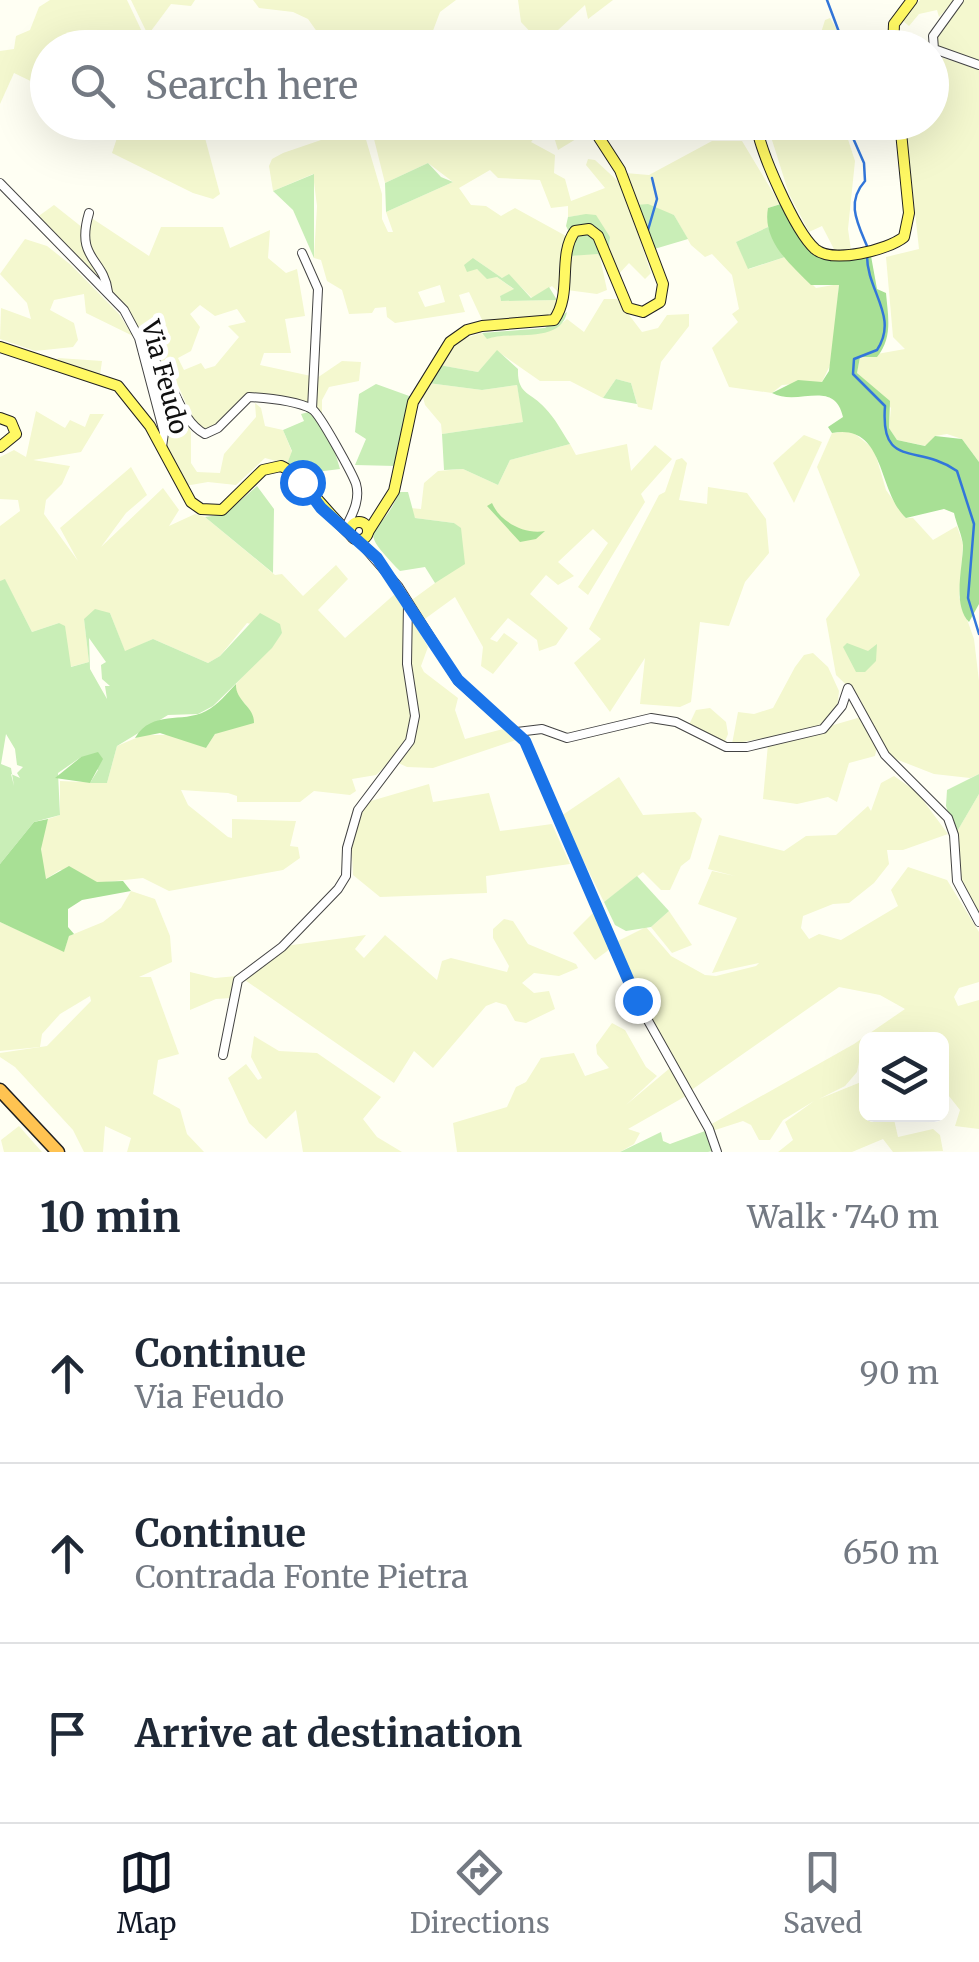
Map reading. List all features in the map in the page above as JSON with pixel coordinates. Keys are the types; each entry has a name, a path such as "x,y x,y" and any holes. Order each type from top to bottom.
{"highway":[{"path":"0,1090 58,1152"}],"main road":[{"path":"894,30 912,0"},
{"path":"358,530 380,511 394,491 414,402 439,356 467,330 554,320 564,299 568,244 575,231 590,228 598,236 628,308 644,312 660,302 663,284 620,170 601,140"},
{"path":"760,140 806,237 818,251 834,254 881,248 904,237 909,213 902,140"},
{"path":"0,348 118,386 162,447"},
{"path":"0,418 11,422 16,434 0,447"},
{"name":"Via Feudo","path":"162,447 183,490 201,509 222,510 263,470 280,466 302,482 332,518 358,530"}],"street":[{"path":"937,30 959,0"},
{"path":"949,54 979,64"},
{"name":"Via Feudo","path":"0,182 108,292 132,322 164,433 162,447"},
{"path":"89,214 87,252 105,279 108,292"},
{"path":"302,252 318,288 312,409"},
{"path":"142,352 168,374 193,426 205,434 216,430 250,397 312,409 330,428 338,454 356,486 358,530 458,680 517,732 533,754 637,1000 709,1129 717,1152"},
{"path":"223,1055 238,980 282,948 338,889 346,876 347,848 358,810 410,741 415,716 408,664 408,603"},
{"path":"517,732 542,729 566,738 651,718 676,722 726,747 746,746 822,728 842,706 848,688 885,755 948,818 954,834 957,881 979,922"}],"green space":[{"path":"50,0 127,0 141,30 30,30 39,7"},
{"path":"131,0 195,0 191,6 171,4 152,30 146,30"},
{"path":"253,0 456,0 440,12 433,30 316,30 308,19 293,12 259,8"},
{"path":"518,0 613,0 588,19 585,5 558,30 528,30 521,22"},
{"path":"920,0 955,0 939,17 937,10 919,14 909,26 902,20"},
{"path":"960,0 979,0 979,62 949,51 949,30 941,30"},
{"path":"830,18 837,30 822,30 825,20"},
{"path":"30,30 30,81 14,73 0,104 0,51 14,49 16,36"},
{"path":"949,60 979,68 979,462 962,439 947,434 935,436 926,446 897,440 889,428 891,408 857,373 860,357 905,349 893,337 886,257 919,249 907,140 949,140"},
{"path":"116,140 206,140 220,194 213,199 193,193 112,153"},
{"path":"321,140 366,140 388,232 393,232 386,212 453,182 428,163 385,183 374,140 533,140 555,155 554,173 565,179 571,201 605,188 586,165 588,159 595,160 621,184 651,273 645,279 629,263 616,277 608,255 610,237 581,215 568,217 568,206 551,208 540,180 498,178 490,170 459,188 471,205 486,206 501,216 515,208 566,236 561,295 552,286 532,298 509,275 502,278 473,258 477,269 487,278 497,277 515,290 500,296 501,301 557,300 551,318 484,324 469,292 459,295 465,312 395,323 387,317 386,307 375,308 372,313 349,314 342,290 327,281 321,260 314,258 317,206 313,174 273,191 269,166 272,159","holes":["440,285 445,302 425,307 418,292"]},
{"path":"555,140 574,140 558,150"},
{"path":"772,140 848,140 855,161 848,229 851,250 835,251 822,226 809,232 789,194"},
{"path":"712,141 742,141 780,204 768,208 768,227 736,242 749,269 785,257 816,288 839,284 833,359 822,382 782,385 772,393 729,387 712,348 738,322 732,314 739,309 732,275 712,254 705,257 691,245 674,215 636,205 625,173 649,175"},
{"path":"428,163 441,177 453,182 386,212 385,183"},
{"path":"314,174 314,258 293,210 273,191"},
{"path":"784,203 800,231 817,248 839,256 871,256 877,289 886,293 887,334 877,357 860,357 857,373 890,401 889,428 897,440 925,446 935,436 962,439 979,462 979,604 969,622 961,606 963,545 954,513 944,509 906,518 871,448 862,438 832,433 828,427 843,417 832,399 772,393 798,380 822,382 829,371 839,285 811,285 779,251 769,231 768,208"},
{"path":"648,204 674,215 688,239 651,250 636,205"},
{"path":"54,205 83,228 88,259 105,285 36,218"},
{"path":"596,215 610,237 608,255 597,230 568,230 568,217"},
{"path":"90,217 149,256 161,227 223,227 230,248 270,230 268,258 286,273 297,269 305,316 285,319 291,353 264,353 260,365 311,376 311,408 250,396 212,432 197,429 177,383 150,353 126,305 110,290 87,248","holes":["200,305 215,316 237,309 246,322 228,326 239,337 215,366 205,369 201,363 184,370 178,358 191,351 200,327 190,314"]},
{"path":"768,227 785,257 748,269 736,242"},
{"path":"586,232 598,243 606,266 598,254 570,256 575,235"},
{"path":"25,239 47,246 71,265 119,314 133,336 86,313 84,294 54,300 50,310 74,323 78,340 73,347 35,351 0,339 1,308 31,319 27,303 0,274"},
{"path":"599,253 607,290 597,294 567,290 570,256"},
{"path":"473,258 502,278 509,274 531,298 549,287 557,300 501,301 500,296 514,289 497,277 487,279 477,269 467,272 464,265"},
{"path":"604,299 617,299 642,332 658,328 667,315 689,314 689,326 661,362 652,410 638,407 631,383 616,379 603,398 570,381 540,381 497,351 478,372 439,365 460,340 481,333 487,338 559,326 567,319 584,332"},
{"path":"567,312 563,322 545,333 487,339 482,333 545,328"},
{"path":"497,350 518,369 522,389 549,412 570,444 510,460 498,485 463,469 444,470 442,434 523,422 517,385 482,390 428,383 439,365 478,372"},
{"path":"144,354 166,373 191,432 191,463 197,472 220,473 224,454 256,417 255,403 261,408 265,426 283,430 292,452 287,464 265,458 236,485 208,482 185,486 165,446"},
{"path":"58,358 102,361 100,375 57,362"},
{"path":"342,361 361,362 359,381 329,387 322,400 322,417 315,411 317,378"},
{"path":"616,379 631,383 637,404 603,398"},
{"path":"428,383 482,390 517,385 524,422 442,434 441,424 425,405 422,393"},
{"path":"376,384 412,397 396,466 355,465 366,439 355,432 359,394"},
{"path":"36,411 65,428 70,420 85,427 90,414 104,414 81,452 33,460 70,466 62,484 46,500 44,514 78,561 60,528 131,467 147,495 126,513 101,547 163,488 179,510 169,526 195,514 205,517 275,575 282,574 303,596 336,565 348,579 318,610 345,638 396,593 428,647 421,666 424,672 458,698 455,710 465,739 503,729 516,740 433,768 407,767 392,760 376,775 352,779 356,791 350,795 314,791 300,802 237,802 237,796 228,793 181,790 188,805 228,837 232,838 232,819 296,821 290,846 298,847 300,858 283,870 169,891 143,878 97,883 75,870 60,870 46,879 42,876 41,843 48,819 60,815 60,781 107,783 117,746 143,735 174,735 206,748 215,734 249,709 236,693 236,684 282,633 247,623 220,656 208,663 153,639 125,652 110,613 84,619 89,662 70,667 59,623 32,632 5,580 0,581 0,526 20,511 18,500 0,499 0,457 14,450 26,457"},
{"path":"309,412 331,439 340,469 300,474 287,464 292,451 283,430 304,421 301,414"},
{"path":"851,431 874,449 886,490 906,518 913,518 933,540 957,526 963,544 959,597 974,639 979,681 979,774 970,778 934,774 888,756 859,697 836,675 826,619 860,575 817,467 832,433"},
{"path":"804,435 822,442 794,503 773,463"},
{"path":"570,444 576,455 627,444 631,471 655,445 672,459 641,494 645,502 588,595 578,587 608,543 593,529 558,562 574,576 558,585 546,575 530,594 568,628 556,645 539,651 537,640 508,618 490,639 497,642 504,633 518,643 493,674 481,666 483,647 455,597 422,621 409,602 435,583 461,529 454,523 415,518 410,508 421,509 424,483 438,471 463,469 498,485 510,460"},
{"path":"682,458 687,463 679,500 707,504 708,487 747,493 766,519 769,553 745,582 729,626 700,622 691,702 680,707 640,704 645,658 610,712 574,663 601,639 589,629 659,495 665,492 676,460"},
{"path":"257,486 274,509 273,573 205,517 225,514"},
{"path":"399,492 408,492 415,518 454,523 461,528 465,564 435,583 425,567 400,571 373,537"},
{"path":"492,503 514,526 545,531 536,539 520,542 487,506"},
{"path":"5,579 32,632 59,623 65,626 71,667 89,662 84,619 95,609 110,613 125,651 153,639 208,663 220,656 260,613 280,624 282,633 272,648 213,706 198,714 168,715 117,746 107,783 90,783 98,770 81,757 58,773 60,815 34,822 0,864 0,581","holes":["89,638 106,662 101,665 102,679 110,686 105,686 107,699 90,669","6,734 15,749 17,765 23,767 17,773 20,778 12,774 11,768 1,764"]},
{"path":"847,643 868,651 877,644 876,661 865,672 856,672 843,647"},
{"path":"813,653 828,667 839,691 837,711 823,727 732,744 738,712 754,714 773,708 795,667 804,655"},
{"path":"236,684 254,723 215,734 206,748 160,733 135,738 150,723 206,711"},
{"path":"710,708 726,722 728,734 724,744 687,729 696,710"},
{"path":"861,717 877,746 875,756 849,763 837,802 828,797 797,804 763,799 768,744"},
{"path":"98,752 103,759 90,783 55,778 81,757"},
{"path":"979,774 979,794 955,835 946,806 947,790"},
{"path":"894,776 917,792 948,834 903,850 887,850 889,864 874,883 849,903 833,904 803,916 801,928 809,939 819,934 841,940 898,906 891,890 908,867 947,880 979,932 979,982 959,988 954,997 958,1006 979,1000 979,1129 955,1126 960,1110 949,1096 949,1032 871,1032 905,1009 880,995 839,987 690,1091 643,1007 614,943 646,927 671,956 705,975 756,966 759,963 712,973 737,918 698,904 712,871 735,876 708,869 719,835 784,851 806,836 836,835 868,806 871,811 881,783"},
{"path":"619,777 643,815 695,812 702,819 690,859 681,866 670,890 661,890 643,872 604,902 561,816"},
{"path":"429,784 433,802 489,793 500,831 552,824 570,864 486,876 487,893 380,897 353,875 351,837 364,803"},
{"path":"979,794 979,915 957,878 955,835"},
{"path":"48,819 41,849 46,879 69,866 97,882 123,881 131,891 82,900 68,909 68,927 74,934 69,936 64,952 0,922 0,864 34,822"},
{"path":"637,876 669,911 651,927 626,931 615,925 604,902"},
{"path":"131,891 155,899 170,936 172,962 139,977 151,977 179,1054 158,1060 153,1094 180,1109 187,1134 204,1152 127,1152 131,1138 105,1126 103,1152 84,1152 73,1130 15,1067 0,1057 0,1053 47,1046 91,1001 90,996 60,1014 42,1034 40,1047 0,1051 0,922 64,951 69,936 103,922 121,908"},
{"path":"669,911 692,945 672,953 651,927"},
{"path":"594,912 610,949 595,960 573,933"},
{"path":"504,919 513,921 528,944 576,964 578,968 559,976 534,973 522,983 534,993 549,991 555,1009 526,1023 515,1021 506,1005 496,1002 486,1006 433,1068 414,1051 394,1083 242,978 285,946 366,935 355,949 364,958 385,935 437,980 442,961 451,958 507,972 509,966 493,938 493,929"},
{"path":"190,972 215,978 237,976 231,998 216,999 190,1010"},
{"path":"612,1023 625,1030 646,1067 657,1076 626,1105 670,1068 686,1096 628,1129 640,1133 634,1144 620,1152 457,1152 453,1123 507,1107 516,1087 526,1082 541,1058 574,1053 585,1076 609,1068 597,1054 596,1045"},
{"path":"254,1036 279,1051 317,1053 381,1097 363,1119 377,1137 402,1152 303,1152 296,1110 266,1139 249,1123 228,1078 246,1064 258,1080 262,1078 251,1057"},
{"path":"859,1041 857,1072 845,1086 819,1099 859,1083 859,1122 895,1122 898,1137 933,1129 940,1135 943,1151 893,1152 883,1139 852,1152 778,1152 793,1140 785,1122 814,1101 783,1120 770,1140 759,1140 751,1125 743,1121 712,1131 708,1126"},
{"path":"19,1126 42,1152 4,1152 1,1140"},
{"path":"705,1131 712,1151 620,1152 661,1132 663,1141 670,1144"}],"waterway":[{"path":"827,0 838,30"},
{"path":"854,140 864,163 865,181 855,204 867,246"},
{"path":"648,230 657,199 652,178"},
{"path":"867,256 885,326 877,350 854,359 853,374 885,406 885,426 895,447 957,471 974,524 968,598 979,634"}],"route":[{"path":"302,482 321,508 377,558 458,680 525,741 637,1000"}]}
